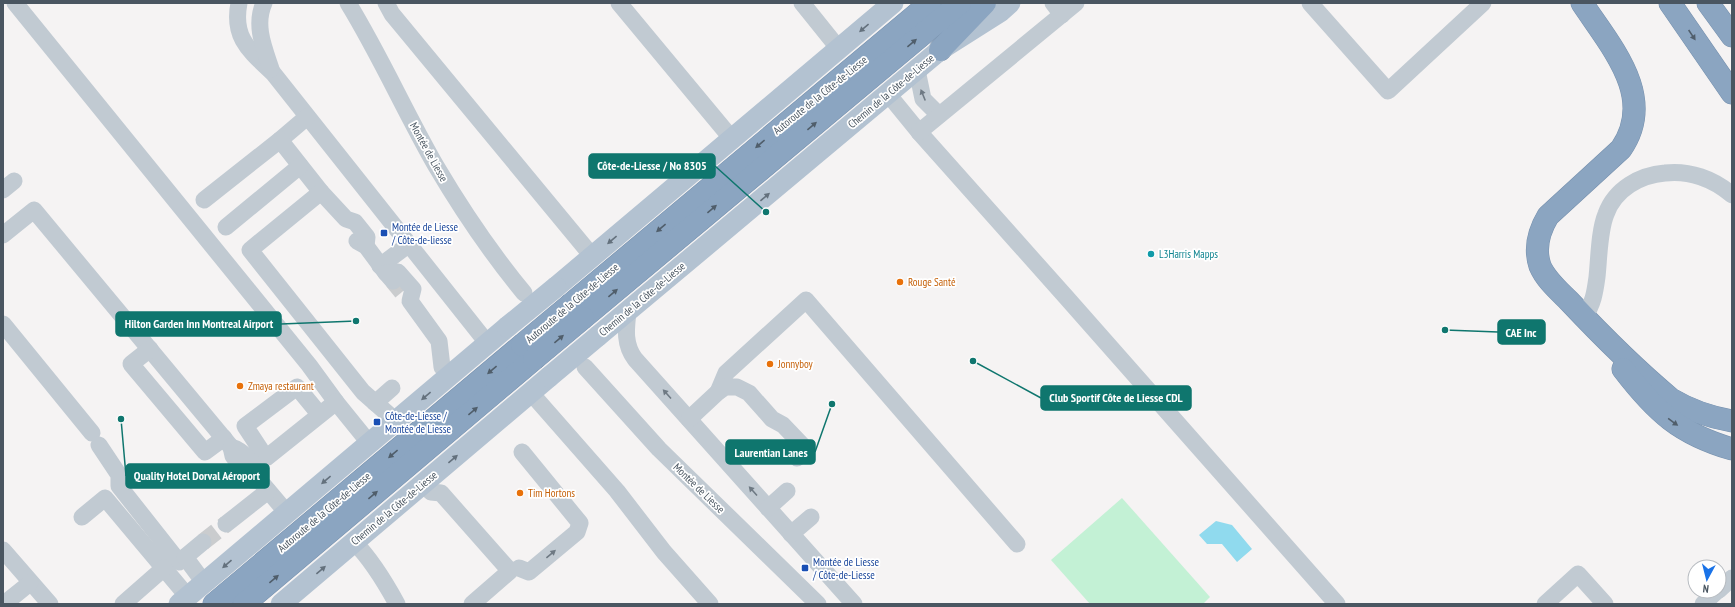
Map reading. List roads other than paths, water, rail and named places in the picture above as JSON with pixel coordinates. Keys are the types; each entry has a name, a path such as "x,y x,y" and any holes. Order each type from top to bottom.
{"highway":[{"name":"Autoroute de la Côte-de-Liesse","path":"577,311 930,3"},
{"name":"Autoroute de la Côte-de-Liesse","path":"214,604 960,3"},
{"path":"940,50 986,3"},
{"path":"1582,3 1627,74 1634,97 1635,109 1631,131 1621,149 1552,212 1543,225 1537,246 1538,255 1544,273 1584,317 1671,399 1700,414 1732,421"},
{"path":"1670,3 1732,93"},
{"path":"1708,3 1732,36"},
{"path":"1584,317 1653,406 1684,430 1706,440 1732,449"},
{"name":"Autoroute de la Côte-de-Liesse","path":"244,604 528,352"}],"main road":[{"path":"184,600 205,584 507,327 893,3"},
{"name":"Chemin de la Côte-de-Liesse","path":"281,604 549,377 940,50 1000,12 1010,3"}],"street":[{"path":"15,3 309,365 336,402 370,444"},
{"path":"239,3 237,21 241,38 251,52 272,73 488,344"},
{"path":"264,3 260,18 260,33 272,73"},
{"name":"Montée de Liesse","path":"348,3 455,197 490,249 524,293"},
{"path":"619,3 732,139"},
{"path":"802,3 839,49"},
{"path":"919,132 1058,9 1076,3"},
{"path":"1310,3 1388,91 1483,3"},
{"path":"389,8 592,256"},
{"path":"917,70 924,99 939,115"},
{"path":"888,94 919,132 1066,296 1337,604"},
{"path":"204,200 307,117"},
{"path":"280,140 321,192 346,219 347,228 359,242 366,246 439,341 442,367 450,376"},
{"path":"226,227 300,166"},
{"path":"1584,317 1590,308 1594,294 1605,216 1615,198 1624,189 1636,180 1656,174 1678,172 1700,176 1710,180 1732,195"},
{"path":"321,192 250,250 363,392 395,422"},
{"path":"3,235 34,210 227,442 239,449 260,474 264,486 287,513"},
{"path":"394,283 408,245"},
{"path":"718,392 726,373 806,300 1017,544"},
{"path":"628,312 626,337 629,350 635,359 854,604"},
{"path":"3,324 95,439 119,475 119,486 150,539 164,568 184,600"},
{"path":"150,350 131,364 205,452 227,442"},
{"name":"Montée de Liesse","path":"585,367 659,449 818,604"},
{"path":"689,419 725,387 737,387 749,393 772,419 783,425 804,447 804,452 797,458"},
{"path":"375,403 392,388"},
{"path":"531,393 617,491 664,552 710,604"},
{"path":"320,415 336,402"},
{"path":"519,568 529,572 577,532 580,524 522,452"},
{"path":"423,484 431,492 441,493 510,571 472,604"},
{"path":"226,524 264,486"},
{"path":"768,508 787,491"},
{"path":"82,517 105,498 150,539 179,562 203,542"},
{"path":"791,534 811,517"},
{"path":"354,542 362,549 382,578 397,604"},
{"path":"3,550 30,583 50,604"},
{"path":"664,552 696,604"},
{"path":"185,557 205,584"},
{"path":"123,604 164,568"},
{"path":"1545,604 1578,574 1605,604"},
{"path":"4,604 30,583"}],"water":[{"path":"1216,521 1232,525 1252,549 1237,562 1222,544 1207,544 1199,535"}],"tunnel":[{"path":"393,281 402,292"},
{"path":"203,542 226,524"}],"place":[{"name":"Côte-de-Liesse / No 8305","path":"766,212"},
{"name":"Montée de Liesse / Côte-de-liesse","path":"384,233"},
{"name":"L3Harris Mapps","path":"1151,254"},
{"name":"Rouge Santé","path":"900,282"},
{"name":"Hilton Garden Inn Montreal Airport","path":"356,321"},
{"name":"CAE Inc","path":"1445,330"},
{"name":"Club Sportif Côte de Liesse CDL","path":"973,361"},
{"name":"Jonnyboy","path":"770,364"},
{"name":"Zmaya restaurant","path":"240,386"},
{"name":"Laurentian Lanes","path":"832,404"},
{"name":"Quality Hotel Dorval Aéroport","path":"121,419"},
{"name":"Côte-de-Liesse / Montée de Liesse","path":"377,422"},
{"name":"Tim Hortons","path":"520,493"},
{"name":"Montée de Liesse / Côte-de-Liesse","path":"805,568"}]}
